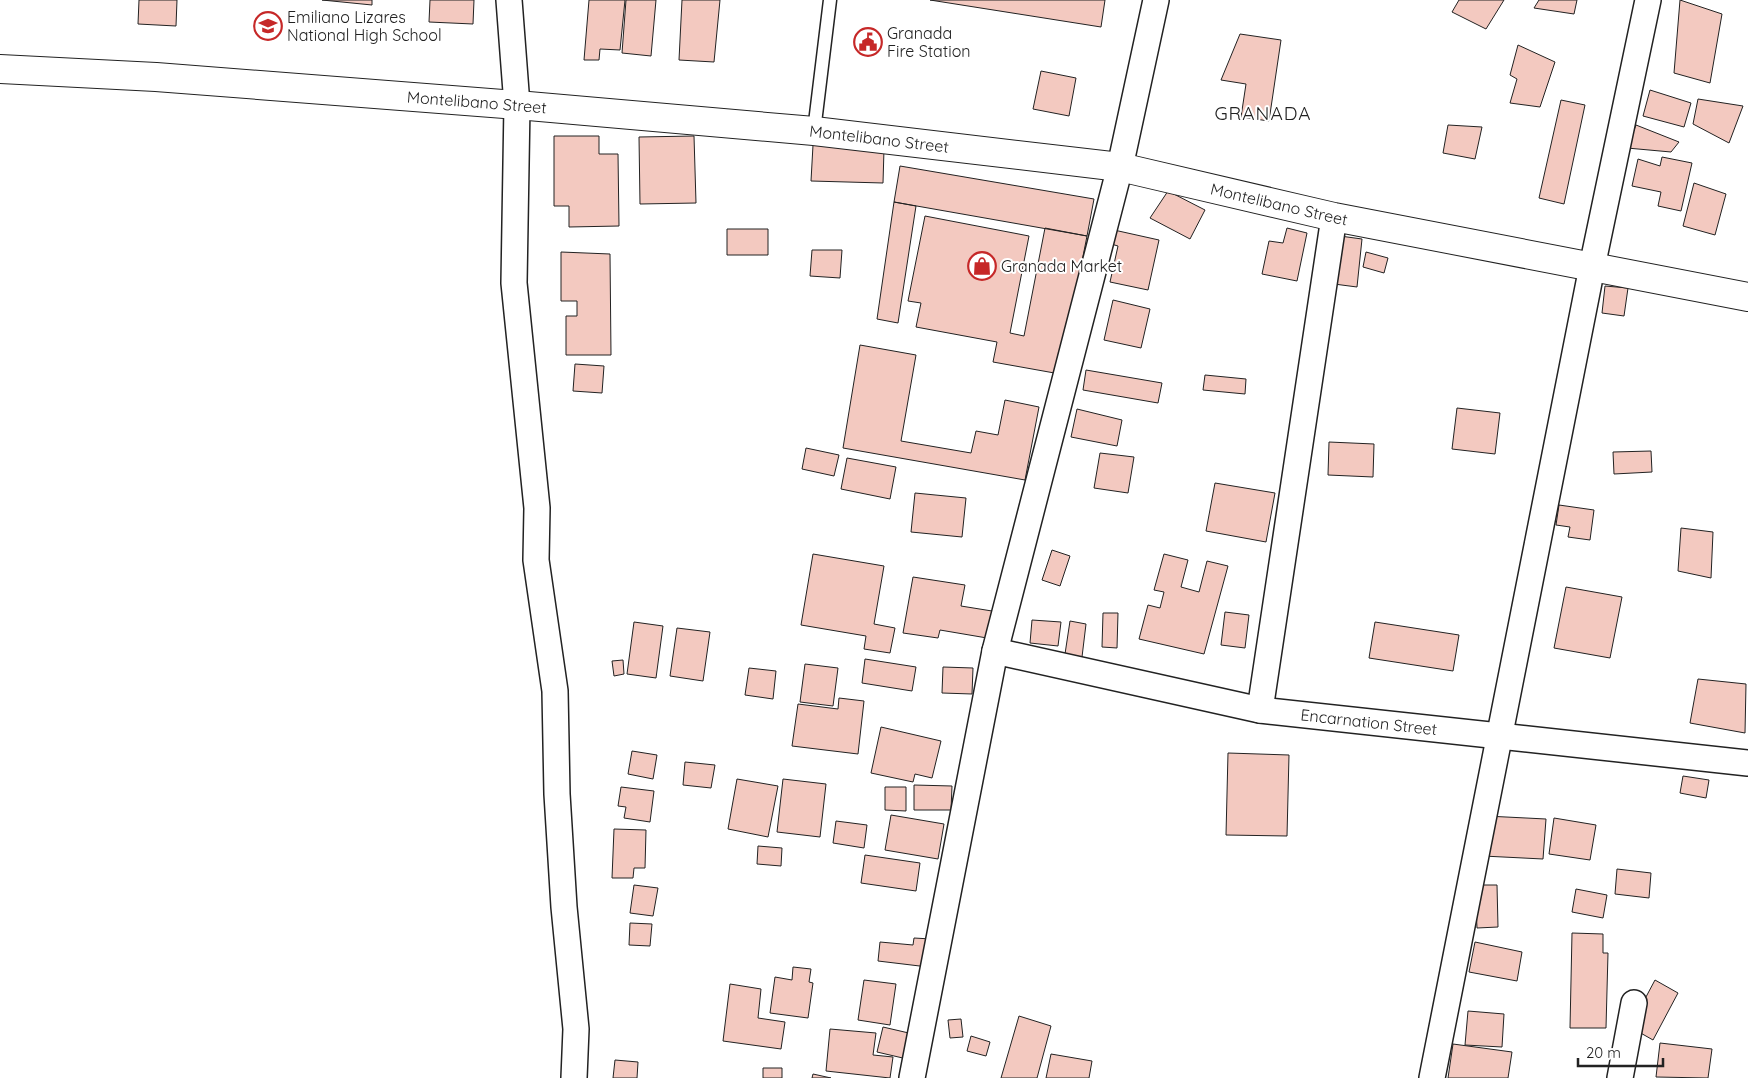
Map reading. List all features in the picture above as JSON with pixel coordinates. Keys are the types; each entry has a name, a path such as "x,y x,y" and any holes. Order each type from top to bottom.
{"main road":[{"name":"Montelibano Street","path":"0,69 156,77 814,131 1120,167 1334,217 1748,297"}],"street":[{"path":"509,0 518,106 514,283 537,508 536,560 555,691 557,794 564,907 576,1030 574,1078"},
{"path":"912,1078 995,652 1120,167 1156,0"},
{"path":"1432,1078 1592,267 1648,0"},
{"path":"1260,710 1334,217"},
{"name":"Encarnation Street","path":"995,652 1260,710 1748,763"},
{"path":"1620,1078 1634,1003"}],"lane":[{"path":"814,131 830,0"}],"building":[{"path":"139,0 177,0 176,26 138,24"},
{"path":"322,0 372,0 372,5"},
{"path":"430,0 474,0 473,24 429,22"},
{"path":"589,0 625,0 620,50 600,49 599,60 584,60"},
{"path":"626,0 656,0 651,56 622,53"},
{"path":"682,0 720,0 714,62 679,60"},
{"path":"930,0 1105,0 1101,27"},
{"path":"1459,0 1504,0 1486,29 1452,12"},
{"path":"1539,0 1577,0 1574,14 1534,8"},
{"path":"1680,0 1722,14 1710,83 1674,73"},
{"path":"1240,34 1281,40 1269,121 1241,117 1246,84 1221,80"},
{"path":"1518,45 1555,62 1540,107 1510,103 1517,79 1510,75"},
{"path":"1041,71 1076,78 1069,116 1033,109"},
{"path":"1650,90 1691,103 1684,127 1643,116"},
{"path":"1698,99 1743,106 1729,143 1693,124"},
{"path":"1561,100 1585,105 1564,204 1539,198"},
{"path":"1448,125 1482,127 1475,159 1443,153"},
{"path":"1636,125 1679,142 1671,152 1627,148"},
{"path":"554,136 599,136 599,154 618,154 619,226 569,227 569,206 554,206"},
{"path":"694,136 696,203 640,204 639,137"},
{"path":"813,145 884,149 883,183 811,181"},
{"path":"1662,157 1692,163 1681,211 1658,206 1661,192 1632,186 1638,159 1660,166"},
{"path":"900,166 1094,199 1087,236 894,202"},
{"path":"1694,183 1726,194 1715,235 1683,226"},
{"path":"1168,191 1205,210 1190,239 1150,218"},
{"path":"894,202 916,206 898,323 877,319"},
{"path":"925,216 1029,236 1010,333 1024,336 1045,228 1087,236 1060,374 993,362 997,342 916,327 921,303 908,301"},
{"path":"1287,228 1307,233 1297,281 1262,274 1269,241 1283,243"},
{"path":"727,229 768,229 768,255 727,255"},
{"path":"1114,230 1159,240 1148,290 1110,282 1118,246 1111,244"},
{"path":"1340,236 1362,239 1357,287 1334,284"},
{"path":"812,250 842,250 840,278 810,276"},
{"path":"561,252 610,254 611,355 566,355 566,316 577,316 577,301 561,301"},
{"path":"1366,252 1388,258 1384,273 1363,267"},
{"path":"1605,286 1628,288 1624,316 1602,313"},
{"path":"1113,300 1150,309 1141,348 1104,340"},
{"path":"860,345 916,355 901,441 971,453 976,431 998,435 1005,400 1039,407 1025,480 843,448"},
{"path":"575,364 604,366 602,393 573,391"},
{"path":"1086,370 1162,383 1158,403 1083,390"},
{"path":"1205,375 1246,379 1245,394 1203,390"},
{"path":"1457,408 1500,413 1495,454 1452,449"},
{"path":"1077,409 1122,420 1117,446 1071,437"},
{"path":"1329,442 1374,444 1373,477 1328,475"},
{"path":"806,448 839,455 834,476 802,469"},
{"path":"1651,451 1652,472 1614,474 1613,452"},
{"path":"1100,453 1134,457 1128,493 1094,488"},
{"path":"847,458 896,467 890,499 841,489"},
{"path":"1215,483 1275,493 1266,542 1206,531"},
{"path":"915,493 966,498 962,537 911,532"},
{"path":"1559,505 1594,510 1590,540 1568,537 1570,527 1556,525"},
{"path":"1681,528 1713,532 1711,578 1678,571"},
{"path":"1052,550 1070,556 1060,586 1042,580"},
{"path":"813,554 884,566 874,624 895,628 890,653 864,649 866,636 801,625"},
{"path":"1164,554 1188,560 1181,587 1199,592 1207,561 1228,566 1204,654 1139,639 1148,605 1160,608 1164,592 1154,590"},
{"path":"913,577 965,585 961,606 992,611 987,638 940,630 938,638 903,633"},
{"path":"1566,587 1622,597 1610,658 1554,648"},
{"path":"1225,612 1249,615 1245,648 1221,645"},
{"path":"1103,613 1118,613 1117,648 1102,647"},
{"path":"1032,620 1061,622 1058,646 1030,643"},
{"path":"1070,621 1086,624 1082,657 1065,654"},
{"path":"634,622 663,626 656,678 627,674"},
{"path":"1375,622 1459,635 1453,671 1369,658"},
{"path":"677,628 710,632 703,681 670,676"},
{"path":"865,659 916,667 912,691 862,683"},
{"path":"623,660 624,674 614,676 612,661"},
{"path":"805,664 838,668 833,706 800,702"},
{"path":"943,667 973,668 972,694 942,693"},
{"path":"749,668 776,671 773,699 745,695"},
{"path":"1698,679 1746,684 1745,733 1690,723"},
{"path":"839,698 864,701 858,754 792,746 798,704 838,709"},
{"path":"881,727 941,741 932,778 915,774 913,782 871,773"},
{"path":"632,751 657,755 653,779 628,774"},
{"path":"1228,753 1289,755 1287,836 1226,835"},
{"path":"685,762 715,765 711,788 683,785"},
{"path":"1683,776 1709,780 1706,798 1680,793"},
{"path":"737,779 778,786 768,837 728,829"},
{"path":"783,779 826,784 820,837 777,832"},
{"path":"914,785 952,786 951,810 914,810"},
{"path":"621,787 654,791 650,822 624,818 626,807 618,806"},
{"path":"885,787 906,787 906,811 885,810"},
{"path":"891,815 944,824 938,859 885,850"},
{"path":"1486,816 1546,819 1543,859 1483,856"},
{"path":"1554,818 1596,825 1590,860 1549,854"},
{"path":"836,821 867,825 864,848 833,843"},
{"path":"614,829 646,830 645,868 634,868 633,878 612,878"},
{"path":"758,846 782,848 781,866 757,864"},
{"path":"865,855 920,863 916,891 861,883"},
{"path":"1617,869 1651,873 1649,898 1615,894"},
{"path":"634,885 658,888 653,916 630,913"},
{"path":"1475,885 1497,885 1498,927 1477,928"},
{"path":"1576,889 1607,895 1603,918 1572,912"},
{"path":"630,923 652,924 650,946 629,945"},
{"path":"1572,933 1603,934 1603,953 1608,953 1606,1028 1570,1028"},
{"path":"914,938 931,939 928,967 878,961 880,942 913,945"},
{"path":"1475,942 1522,952 1517,981 1469,972"},
{"path":"793,967 811,969 809,982 813,983 808,1018 770,1013 775,977 792,980"},
{"path":"864,980 896,984 890,1025 858,1020"},
{"path":"1655,980 1678,993 1653,1040 1630,1027"},
{"path":"730,984 761,989 758,1018 785,1022 781,1049 723,1041"},
{"path":"1468,1011 1504,1014 1502,1047 1465,1045"},
{"path":"1019,1016 1051,1026 1037,1078 1001,1078"},
{"path":"961,1019 963,1037 950,1038 948,1020"},
{"path":"883,1027 913,1034 907,1059 877,1052"},
{"path":"830,1029 876,1033 873,1055 893,1057 890,1078 826,1071"},
{"path":"971,1036 990,1042 986,1056 967,1051"},
{"path":"1660,1043 1712,1049 1708,1078 1656,1077"},
{"path":"1453,1044 1512,1052 1508,1078 1448,1078"},
{"path":"1051,1054 1092,1061 1089,1078 1046,1078"},
{"path":"615,1060 638,1062 637,1078 613,1078"},
{"path":"763,1068 782,1068 782,1078 763,1078"},
{"path":"813,1074 831,1078 812,1078"}],"place":[{"name":"Emiliano Lizares National High School","path":"268,26"},
{"name":"Granada Fire Station","path":"868,42"},
{"name":"Granada Market","path":"982,266"}],"district":[{"name":"GRANADA","path":"1263,113"}]}
